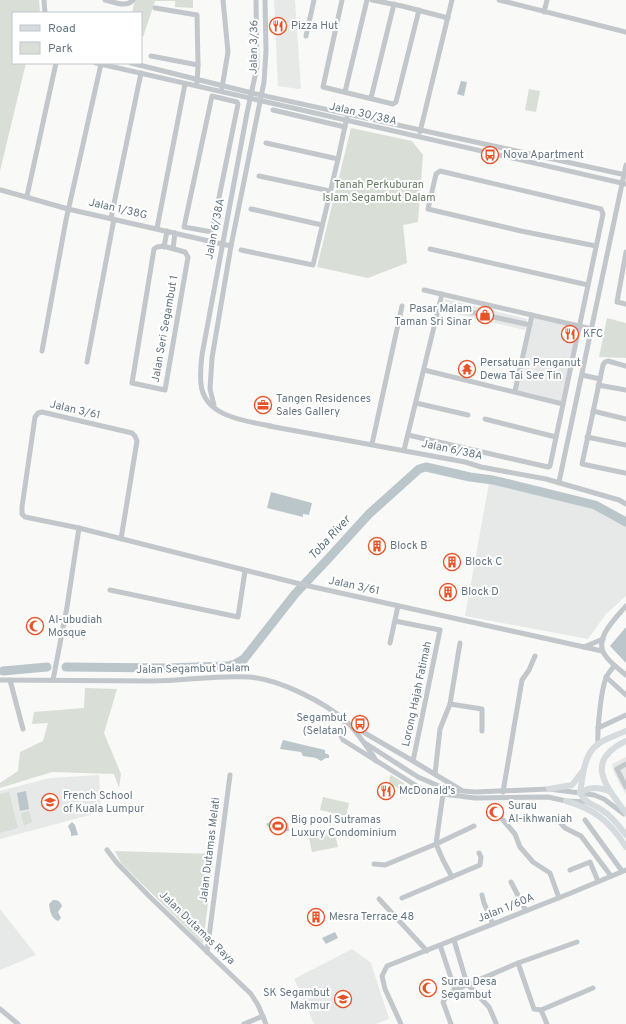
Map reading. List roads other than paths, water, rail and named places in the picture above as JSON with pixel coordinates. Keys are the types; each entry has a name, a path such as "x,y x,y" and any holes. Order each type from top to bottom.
{"main road":[{"path":"626,731 598,745 590,753 583,771 580,793 586,802 607,813 619,825 626,835"},
{"path":"626,741 614,747 606,755 601,767 602,773 611,792 626,814"},
{"path":"548,789 572,785 583,771"},
{"path":"580,793 594,787 611,792"},
{"path":"566,801 584,807 601,817 612,827 626,847"}],"street":[{"path":"44,0 45,12"},
{"path":"105,0 126,5 131,3 133,0"},
{"path":"221,92 228,52 223,0"},
{"name":"Jalan 3/36","path":"251,99 258,67 256,0"},
{"name":"Jalan 3/36","path":"259,101 264,82 266,51 265,0"},
{"path":"306,36 314,0"},
{"path":"342,0 323,87 393,104 396,102 419,10"},
{"path":"345,92 368,0"},
{"path":"372,0 448,18"},
{"path":"419,136 452,0"},
{"path":"500,0 626,32"},
{"path":"544,12 548,0"},
{"path":"371,98 394,4"},
{"path":"155,8 197,15 197,86"},
{"path":"151,56 198,65"},
{"path":"27,196 56,64"},
{"path":"42,351 68,209 98,64"},
{"name":"Jalan 30/38A","path":"98,64 197,86 212,93 221,92 624,184"},
{"path":"128,71 130,64"},
{"name":"Jalan 30/38A","path":"134,64 222,86 625,175"},
{"path":"87,362 142,73"},
{"path":"157,228 185,84"},
{"path":"212,93 238,104 212,232 184,226 212,93"},
{"name":"Jalan 6/38A","path":"251,99 222,244 202,355 200,383 206,399 222,413 239,419 465,462 481,467 559,482 619,500 626,504"},
{"name":"Jalan 6/38A","path":"215,407 211,398 210,376 231,246 259,101"},
{"path":"318,114 319,107"},
{"path":"273,110 345,127"},
{"path":"241,250 312,265 348,114"},
{"path":"266,143 338,158"},
{"path":"559,482 624,184 626,165"},
{"path":"485,419 556,437 603,214 601,209 440,171 436,174 428,209 521,231 596,246"},
{"path":"259,176 330,192"},
{"name":"Jalan 1/38G","path":"1,190 27,196 68,209 231,246"},
{"path":"251,209 322,225"},
{"path":"167,231 164,247 173,248 175,233"},
{"name":"Jalan Seri Segambut 1","path":"164,247 157,247 154,250 132,383 165,390 188,257 185,252 173,248"},
{"path":"430,249 588,285"},
{"path":"626,252 624,277 617,302 626,304"},
{"path":"424,290 592,329"},
{"path":"404,450 442,294"},
{"path":"439,305 530,325"},
{"path":"372,444 402,306"},
{"path":"515,392 532,315"},
{"path":"625,473 582,464 603,365 608,361 626,366"},
{"path":"424,370 563,404"},
{"path":"201,373 203,380 206,380 210,376"},
{"path":"582,375 600,379"},
{"path":"598,385 626,390"},
{"path":"416,403 468,415"},
{"path":"593,411 626,419"},
{"name":"Jalan 3/61","path":"121,539 136,436 132,433 42,412 38,413 35,417 22,514 25,517 79,528 121,539 245,571 302,585 602,651"},
{"name":"Jalan 6/38A","path":"408,435 549,467 556,437"},
{"path":"587,437 626,445"},
{"path":"53,680 67,607 79,528"},
{"path":"110,590 238,617 245,571"},
{"path":"390,643 398,606"},
{"path":"626,606 614,620 603,639 602,644 602,651 604,655 614,666 626,675"},
{"name":"Lorong Hajah Fatimah","path":"395,621 440,630 413,760"},
{"path":"584,647 603,639"},
{"path":"435,774 440,728 450,704 460,644"},
{"path":"503,792 522,680 530,670 535,656"},
{"path":"598,745 598,728 606,677 614,666"},
{"name":"Jalan Segambut Dalam","path":"0,680 152,681 248,677 266,679 284,685 320,703 347,723 376,761 420,788 443,794 475,798 548,797 566,801 586,802"},
{"path":"606,677 626,695"},
{"path":"10,680 23,729"},
{"path":"450,704 482,709 482,731"},
{"path":"598,728 626,714"},
{"path":"376,761 343,740 340,734 347,723 413,760 462,791"},
{"path":"362,741 380,754 418,777 448,790 503,792 548,789 580,793 594,795 604,799 626,814"},
{"path":"626,764 617,769 626,787"},
{"name":"Jalan Dutamas Melati","path":"207,952 230,775"},
{"path":"443,794 436,844 452,877"},
{"path":"557,819 565,828 581,836 611,876"},
{"path":"503,820 515,834 520,847 533,862 550,872 559,898"},
{"path":"585,820 624,870"},
{"path":"374,864 385,865 436,844 474,826"},
{"name":"Jalan Dutamas Raya","path":"107,850 150,897 255,999 266,1024"},
{"path":"402,898 480,865 482,857 479,853"},
{"path":"570,870 590,862 598,881"},
{"name":"Jalan 1/60A","path":"400,1024 383,982 382,976 387,966 559,898 624,870"},
{"path":"511,882 526,911"},
{"path":"482,895 493,924"},
{"path":"379,899 427,950"},
{"path":"454,940 468,984 490,1007 496,1023"},
{"path":"451,1024 443,1002 448,994 518,963 577,942"},
{"path":"440,945 455,990"},
{"path":"518,963 534,1009 541,1010 593,988"},
{"path":"0,1009 18,1024"},
{"path":"541,1010 547,1024"},
{"path":"244,1024 263,1016"}],"waterway":[{"name":"Toba River","path":"66,667 167,668 227,666 235,664 244,659 295,594 369,514 419,469 426,467 470,477 493,480 595,505 626,522"},
{"path":"3,671 47,667"}],"place":[{"name":"Pizza Hut","path":"278,26"},
{"name":"Nova Apartment","path":"490,155"},
{"name":"Pasar Malam Taman Sri Sinar","path":"485,315"},
{"name":"KFC","path":"570,334"},
{"name":"Persatuan Penganut Dewa Tai See Tin","path":"467,369"},
{"name":"Tangen Residences Sales Gallery","path":"263,405"},
{"name":"Block B","path":"377,546"},
{"name":"Block C","path":"452,562"},
{"name":"Block D","path":"448,592"},
{"name":"Al-ubudiah Mosque","path":"35,626"},
{"name":"Segambut (Selatan)","path":"360,724"},
{"name":"McDonald's","path":"386,791"},
{"name":"French School of Kuala Lumpur","path":"50,802"},
{"name":"Surau Al-ikhwaniah","path":"495,812"},
{"name":"Big pool Sutramas Luxury Condominium","path":"278,826"},
{"name":"Mesra Terrace 48","path":"316,917"},
{"name":"Surau Desa Segambut","path":"428,988"},
{"name":"SK Segambut Makmur","path":"343,999"}],"park label":[{"name":"Tanah Perkuburan Islam Segambut Dalam","path":"379,191"}]}
